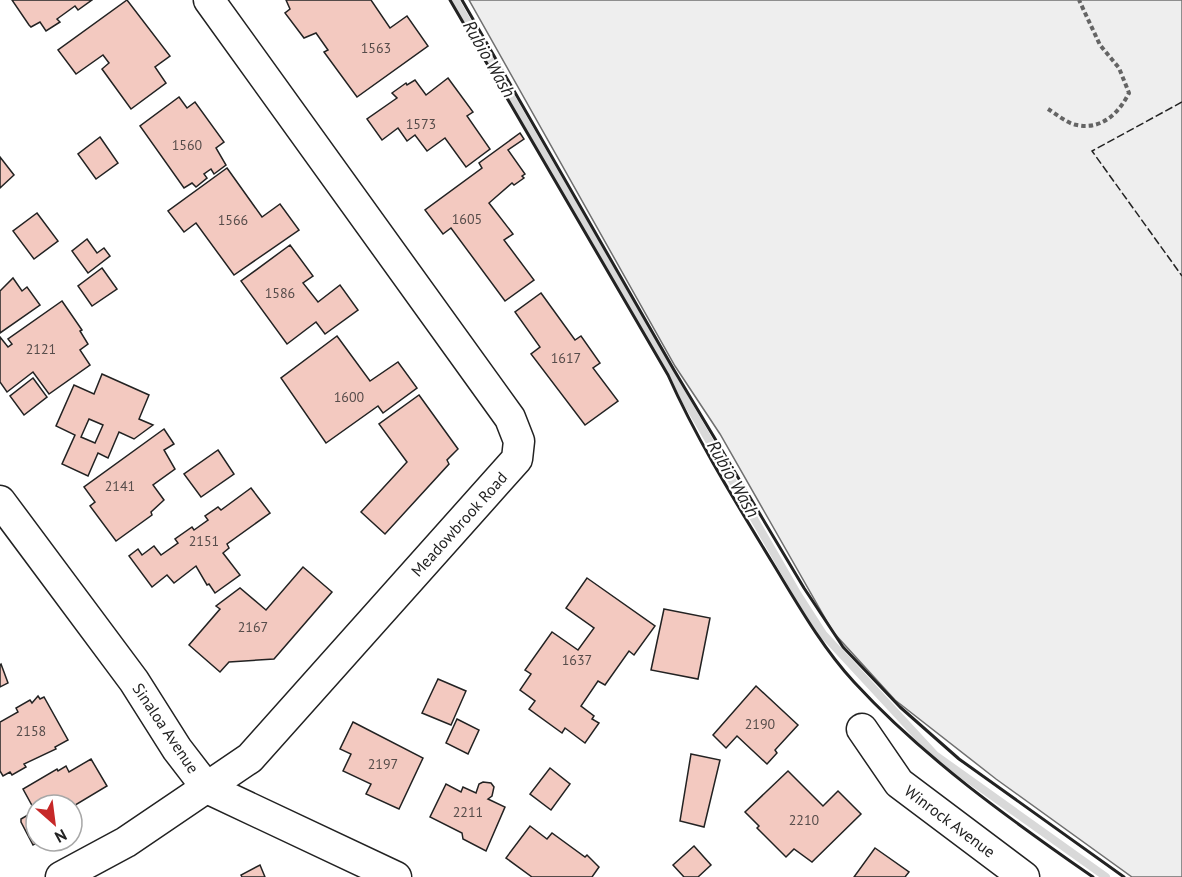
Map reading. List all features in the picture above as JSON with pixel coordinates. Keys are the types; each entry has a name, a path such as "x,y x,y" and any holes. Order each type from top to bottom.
{"street":[{"name":"Meadowbrook Road","path":"61,877 126,842 250,758 517,459 519,441 510,418 209,0"},
{"name":"Sinaloa Avenue","path":"0,501 134,681 177,749 207,788 396,877"},
{"name":"Winrock Avenue","path":"862,729 899,783 1024,877"}],"path":[{"path":"1048,109 1077,125 1101,123 1120,112 1129,93 1119,68 1100,45 1079,0"}],"shaded area":[{"path":"469,0 1182,0 1182,877 1132,877 996,779 895,700 833,632 720,434 675,366"}],"building":[{"path":"12,0 92,0 78,10 75,6 57,19 60,22 46,31 40,22 31,27"},
{"path":"127,0 170,56 155,67 166,83 131,109 102,69 109,63 103,55 76,74 58,50"},
{"path":"286,0 371,0 390,28 407,16 428,46 357,97 324,52 328,50 316,33 304,38 285,13 290,9"},
{"path":"448,78 473,112 467,116 490,149 466,167 445,138 427,151 415,135 407,141 398,128 382,140 367,119 397,98 392,93 406,83 407,85 415,80 426,95"},
{"path":"179,97 187,108 195,102 224,142 216,148 226,165 214,174 211,169 204,174 207,178 196,187 192,183 184,188 140,126"},
{"path":"520,133 524,139 508,150 525,174 522,176 524,178 514,185 512,183 489,203 513,234 504,240 534,280 505,301 451,228 443,234 425,210 482,168 479,163"},
{"path":"100,137 118,163 96,179 78,154"},
{"path":"0,157 14,175 0,188"},
{"path":"227,168 262,217 280,204 299,230 234,275 196,223 184,232 168,211"},
{"path":"37,213 58,241 34,259 13,231"},
{"path":"87,239 97,253 104,248 110,256 88,273 72,251"},
{"path":"290,245 313,276 303,283 318,302 340,285 358,310 325,334 316,322 287,344 241,281"},
{"path":"102,268 117,289 92,306 78,286"},
{"path":"13,278 22,291 27,287 40,305 0,333 0,291"},
{"path":"541,293 575,340 581,336 600,363 593,368 618,401 585,425 531,354 540,347 515,312"},
{"path":"62,301 82,330 80,331 88,344 80,350 90,365 49,394 33,372 7,392 0,382 0,337 8,347 12,344 8,339"},
{"path":"337,336 370,381 398,362 417,388 383,413 378,406 326,443 281,378"},
{"path":"102,374 149,395 139,419 153,425 134,439 119,432 108,458 98,453 88,476 62,464 75,435 56,426 74,385 94,394","holes":["89,419 103,425 95,443 81,437"]},
{"path":"33,378 47,397 24,415 10,396"},
{"path":"419,395 458,449 447,460 449,464 385,534 361,512 407,462 379,424"},
{"path":"164,429 174,444 164,450 175,469 153,485 164,500 151,512 152,515 116,541 90,506 95,502 84,487"},
{"path":"218,450 234,474 201,497 184,474"},
{"path":"251,488 270,513 227,544 229,548 223,553 240,575 215,593 209,584 207,585 196,566 174,583 167,575 152,587 129,556 138,549 142,555 154,546 161,555 178,543 175,539 192,527 194,530 208,520 205,516 218,507 221,510"},
{"path":"303,567 332,592 274,659 229,662 220,672 189,645 220,609 216,606 240,588 266,610"},
{"path":"587,578 655,626 634,655 629,651 605,685 598,681 581,706 594,716 592,719 599,723 585,743 565,728 562,733 529,709 535,701 520,690 531,674 525,670 552,632 578,650 594,628 566,608"},
{"path":"664,609 710,618 698,679 651,670"},
{"path":"0,665 8,683 0,687"},
{"path":"438,679 466,691 451,725 422,713"},
{"path":"756,686 798,725 775,750 777,753 767,764 737,736 726,748 713,735"},
{"path":"38,696 40,699 44,697 68,740 55,747 56,749 24,764 26,767 12,775 10,772 3,776 0,771 0,722 18,712 16,708 30,700 32,703"},
{"path":"457,719 479,730 468,754 446,743"},
{"path":"353,722 423,758 399,809 366,794 371,784 343,771 351,754 340,749"},
{"path":"691,754 720,760 704,827 680,821"},
{"path":"91,759 107,786 84,800 84,793 25,793 23,789 57,769 58,771 66,766 69,772"},
{"path":"550,768 570,784 551,810 530,794"},
{"path":"788,771 823,806 838,791 861,814 812,862 794,849 786,857 757,828 759,826 745,812"},
{"path":"491,783 494,787 492,796 488,799 505,807 486,851 463,839 462,833 430,817 446,784 461,792 463,787 476,793 479,784"},
{"path":"530,826 547,839 552,833 585,857 587,855 599,867 592,877 532,877 506,858"},
{"path":"694,846 711,865 698,877 684,877 673,865"},
{"path":"875,848 909,872 905,877 854,877"},
{"path":"260,865 265,877 242,877 241,875"}],"waterway":[{"name":"Rubio Wash","path":"455,0 798,595 823,634 935,755 1106,877"}],"fence":[{"path":"1182,102 1092,151 1182,276"}],"wall":[{"path":"450,0 668,375 691,423 730,493 820,639 854,682 938,762 998,809 1093,877"},
{"path":"462,0 674,370 804,588 843,647 900,707 959,759 1124,877"}]}
